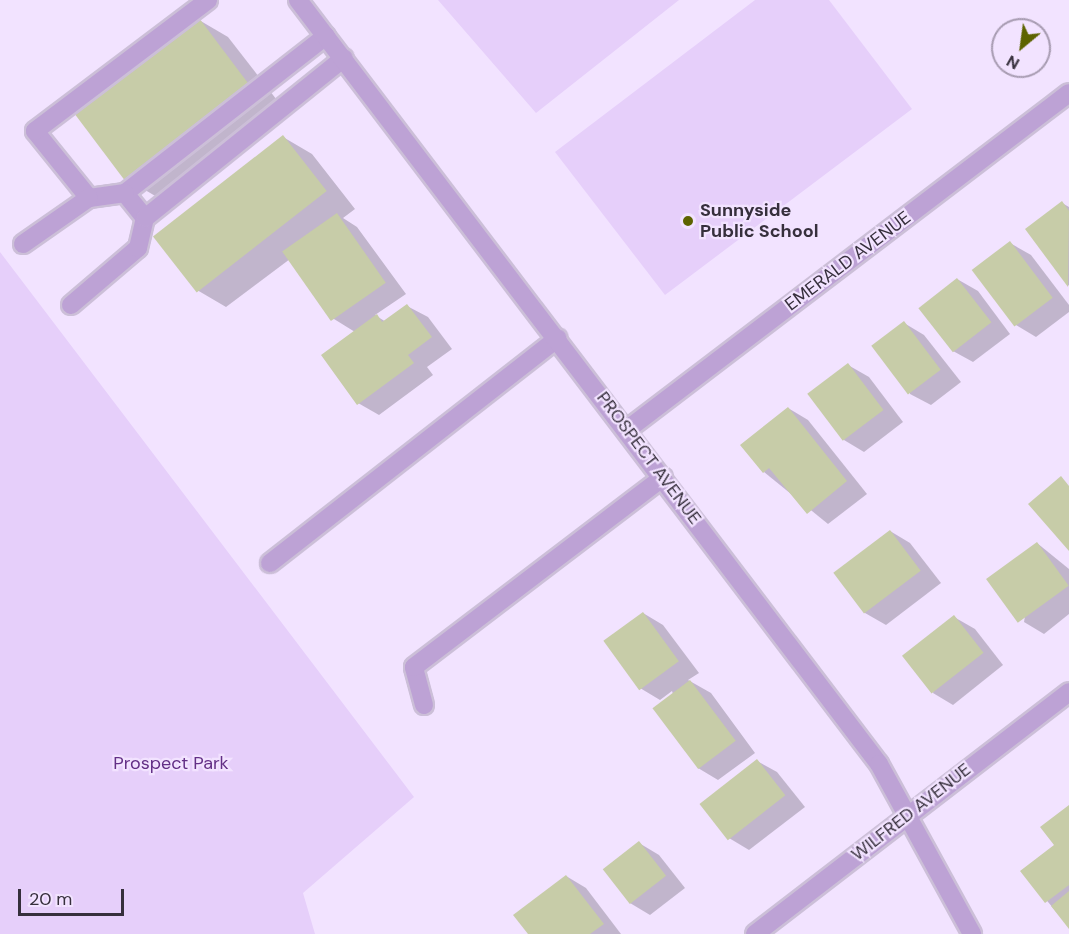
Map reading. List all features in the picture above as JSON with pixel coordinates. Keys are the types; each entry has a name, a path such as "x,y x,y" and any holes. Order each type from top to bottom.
{"street":[{"path":"89,198 35,131 208,0"},
{"name":"PROSPECT AVENUE","path":"298,0 628,429 909,813 972,934"},
{"path":"23,244 89,198 125,193 326,36"},
{"path":"71,305 138,248 145,218 344,58"},
{"name":"EMERALD AVENUE","path":"628,429 1069,93"},
{"path":"125,193 145,218"},
{"path":"270,563 558,338"},
{"path":"424,705 414,667 663,477"},
{"name":"WILFRED AVENUE","path":"755,934 909,813 1069,692"}],"green space":[{"path":"438,0 679,0 536,113"},
{"path":"755,0 829,0 912,109 665,295 555,152"},
{"name":"Prospect Park","path":"0,252 414,797 303,893 315,934 0,934"}],"building":[{"path":"199,18 251,87 125,181 74,112"},
{"path":"283,135 327,191 197,293 153,237"},
{"path":"1062,201 1069,211 1068,287 1025,229"},
{"path":"337,213 386,283 331,321 282,251"},
{"path":"1010,241 1053,298 1014,327 972,270"},
{"path":"957,278 991,322 953,352 918,308"},
{"path":"407,304 432,337 408,355 414,363 357,405 321,355 377,314 382,322"},
{"path":"904,321 941,370 908,394 871,346"},
{"path":"848,363 884,410 843,441 807,394"},
{"path":"788,407 847,481 807,514 769,468 763,473 740,445"},
{"path":"1061,476 1069,486 1069,551 1028,504"},
{"path":"890,530 921,571 864,613 833,573"},
{"path":"1037,542 1069,586 1018,623 986,579"},
{"path":"643,612 679,661 639,690 603,641"},
{"path":"954,615 984,653 932,693 902,656"},
{"path":"690,680 736,741 698,769 652,708"},
{"path":"757,759 785,795 728,840 699,804"},
{"path":"1069,805 1069,885 1045,903 1020,871 1054,845 1040,827"},
{"path":"639,841 666,876 630,904 603,869"},
{"path":"566,875 604,924 590,934 528,934 513,915"},
{"path":"1069,891 1069,929 1051,906"}],"place":[{"name":"Sunnyside Public School","path":"688,221"}]}
